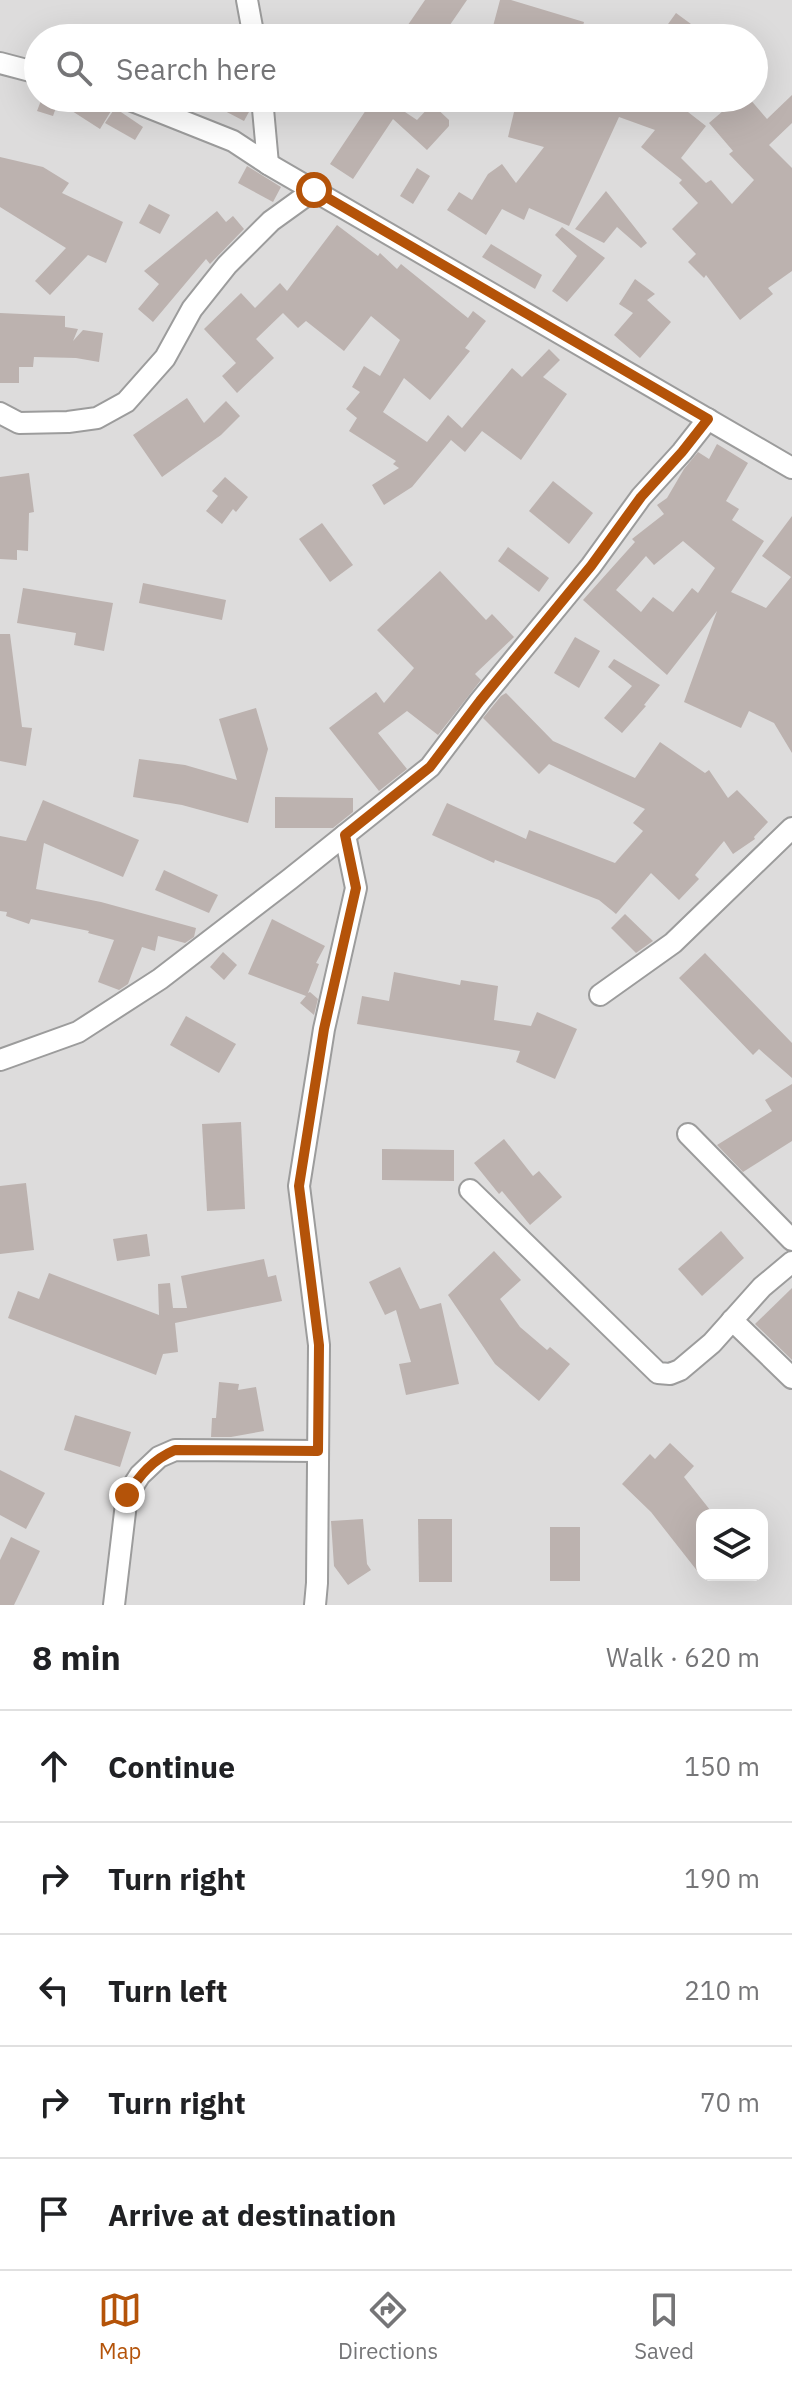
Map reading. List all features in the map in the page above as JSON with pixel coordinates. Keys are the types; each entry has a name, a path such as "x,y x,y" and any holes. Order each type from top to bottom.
{"street":[{"path":"247,0 251,24"},
{"path":"0,63 24,69"},
{"path":"160,112 233,141 792,468"},
{"path":"263,112 268,164"},
{"path":"0,413 19,423 68,422 97,418 126,402 165,358 192,309 227,265 271,221 314,190"},
{"path":"0,1060 78,1032 160,979 430,767 591,566 641,497 708,419"},
{"path":"600,995 673,943 792,828"},
{"path":"315,1605 319,1345 299,1186 324,1029 356,888 345,835"},
{"path":"688,1134 792,1240"},
{"path":"470,1190 658,1373 670,1374 680,1370 712,1343 762,1287 792,1262"},
{"path":"732,1320 792,1378"},
{"path":"114,1605 127,1495 140,1475 159,1457 175,1450 318,1451"}],"shaded area":[{"path":"0,0 792,0 792,1605 0,1605"}],"building":[{"path":"425,0 467,0 451,24 409,24"},
{"path":"500,0 511,0 584,22 584,24 494,24"},
{"path":"676,13 691,24 668,24"},
{"path":"792,95 792,123 769,145 792,168 792,271 768,288 773,294 740,320 706,275 704,278 688,262 696,254 672,229 698,203 679,183 682,180 641,147 655,130 619,117 569,226 529,208 524,220 502,209 486,235 447,210 459,192 472,200 488,174 502,164 516,183 544,147 508,137 514,112 688,112 706,126 681,158 706,183 711,180 732,204 754,180 729,154 733,151 709,123 722,112 761,112 767,119"},
{"path":"74,112 110,112 100,129"},
{"path":"112,112 121,112 143,127 135,140 105,123"},
{"path":"227,112 249,112 244,121"},
{"path":"365,112 405,112 417,120 424,112 440,112 449,120 449,126 427,150 393,119 353,179 330,164"},
{"path":"0,157 43,167 69,183 62,193 123,222 106,263 88,255 50,295 35,281 66,248 0,207"},
{"path":"247,166 281,187 273,202 238,183"},
{"path":"417,168 430,176 413,204 400,196"},
{"path":"606,191 647,243 641,248 617,227 604,243 575,229"},
{"path":"149,204 170,215 160,234 139,223"},
{"path":"217,211 226,222 233,216 244,229 210,264 206,259 153,322 138,309 159,284 144,271"},
{"path":"337,225 378,256 380,253 397,269 401,264 468,318 473,311 486,321 465,348 470,351 430,400 404,378 383,412 427,442 448,415 462,428 512,368 522,377 549,349 560,360 543,377 567,394 521,460 482,431 465,452 451,440 412,487 384,505 372,485 399,468 393,464 396,461 349,431 357,418 346,409 360,392 352,387 364,366 380,376 400,340 371,316 344,351 306,321 298,328 283,313 256,339 274,358 237,393 222,376 236,363 204,329 241,293 255,308 280,283 287,291"},
{"path":"562,227 605,258 567,302 552,291 577,256 555,235"},
{"path":"491,244 542,275 535,289 482,257"},
{"path":"635,279 655,294 647,300 671,322 640,358 614,335 633,313 619,304"},
{"path":"0,313 65,316 65,327 78,329 73,341 83,330 103,333 99,362 34,357 33,367 19,367 19,383 0,383"},
{"path":"187,398 204,423 226,401 240,416 221,435 162,477 133,435"},
{"path":"717,444 748,463 726,501 739,509 732,520 764,541 731,592 766,608 791,577 762,556 792,516 792,753 774,723 749,711 741,728 684,702 717,611 667,675 583,600 635,542 632,539 664,514 657,505 667,498 698,452 709,459","holes":["683,541 715,568 698,593 692,588 673,612 653,597 641,612 616,590 646,556 654,565"]},
{"path":"29,473 34,512 29,513 28,551 17,550 17,560 0,559 0,477"},
{"path":"225,477 248,497 236,512 233,509 222,524 206,511 218,496 212,491"},
{"path":"553,481 593,513 569,544 529,511"},
{"path":"322,523 353,565 330,582 299,539"},
{"path":"508,547 549,578 539,592 498,561"},
{"path":"440,571 486,620 492,614 514,637 475,674 481,680 438,735 407,711 378,733 407,769 379,791 329,728 376,692 384,703 414,668 377,630"},
{"path":"143,583 226,600 222,620 139,603"},
{"path":"23,588 113,603 104,651 74,645 76,633 17,623"},
{"path":"0,634 10,634 22,727 32,728 26,766 0,761"},
{"path":"575,637 600,651 579,688 554,673"},
{"path":"614,659 660,685 622,733 604,718 632,686 608,667"},
{"path":"506,693 553,741 635,778 660,742 705,773 709,770 728,798 737,790 768,822 755,839 733,854 724,841 695,875 699,879 679,900 651,873 616,914 599,900 495,860 494,863 432,835 447,803 526,839 529,830 615,863 643,831 633,823 645,809 549,764 539,774 483,718"},
{"path":"256,708 268,749 248,823 182,805 133,797 139,759 185,765 237,780 219,719"},
{"path":"275,797 353,798 353,812 333,828 275,828"},
{"path":"43,800 139,840 123,877 44,843 36,889 101,902 196,928 194,937 185,943 158,936 155,951 142,947 128,984 119,990 98,982 114,940 89,931 31,919 29,924 0,911 0,836 26,841"},
{"path":"164,870 218,895 209,913 155,890"},
{"path":"625,914 653,941 636,953 611,928"},
{"path":"272,919 325,946 316,963 319,964 308,993 318,999 314,1015 300,1003 306,996 248,974"},
{"path":"223,952 237,965 224,980 210,967"},
{"path":"705,953 792,1043 792,1078 759,1049 753,1055 679,978"},
{"path":"394,972 460,985 461,980 498,986 494,1020 531,1026 537,1012 577,1029 555,1079 516,1062 520,1051 357,1024 362,996 389,1001"},
{"path":"186,1016 236,1044 219,1073 170,1045"},
{"path":"792,1084 792,1141 743,1172 717,1145 772,1111 765,1100"},
{"path":"241,1122 245,1209 207,1211 202,1124"},
{"path":"504,1139 533,1176 539,1171 562,1197 530,1225 474,1163"},
{"path":"382,1149 454,1150 454,1181 382,1180"},
{"path":"26,1183 34,1250 0,1254 0,1186"},
{"path":"721,1231 744,1258 702,1296 678,1269"},
{"path":"147,1234 150,1256 117,1261 113,1239"},
{"path":"494,1251 521,1280 500,1299 520,1327 547,1350 550,1347 570,1364 539,1401 495,1364 448,1295"},
{"path":"264,1259 268,1277 276,1275 282,1301 175,1323 178,1352 163,1354 156,1375 8,1318 18,1291 39,1299 49,1273 159,1315 158,1284 170,1283 173,1308 187,1308 181,1276"},
{"path":"400,1267 420,1309 441,1303 459,1384 406,1395 399,1364 411,1362 396,1310 385,1315 369,1282"},
{"path":"792,1288 792,1360 755,1324"},
{"path":"219,1382 239,1384 238,1390 256,1387 264,1431 211,1437"},
{"path":"75,1415 131,1432 120,1467 64,1450"},
{"path":"670,1443 694,1466 684,1477 709,1509 696,1509 696,1569 651,1512 622,1484 650,1454 655,1459"},
{"path":"0,1470 45,1493 26,1529 0,1515"},
{"path":"363,1519 367,1564 371,1570 348,1585 334,1566 331,1521"},
{"path":"418,1519 452,1519 452,1582 419,1582"},
{"path":"550,1527 580,1527 580,1581 550,1581"},
{"path":"11,1537 40,1551 14,1605 0,1605 0,1560"}],"route":[{"path":"127,1495 140,1475 159,1457 175,1450 318,1451 319,1345 299,1186 324,1029 356,888 345,835 430,767 591,566 641,497 708,419 314,190"}]}
